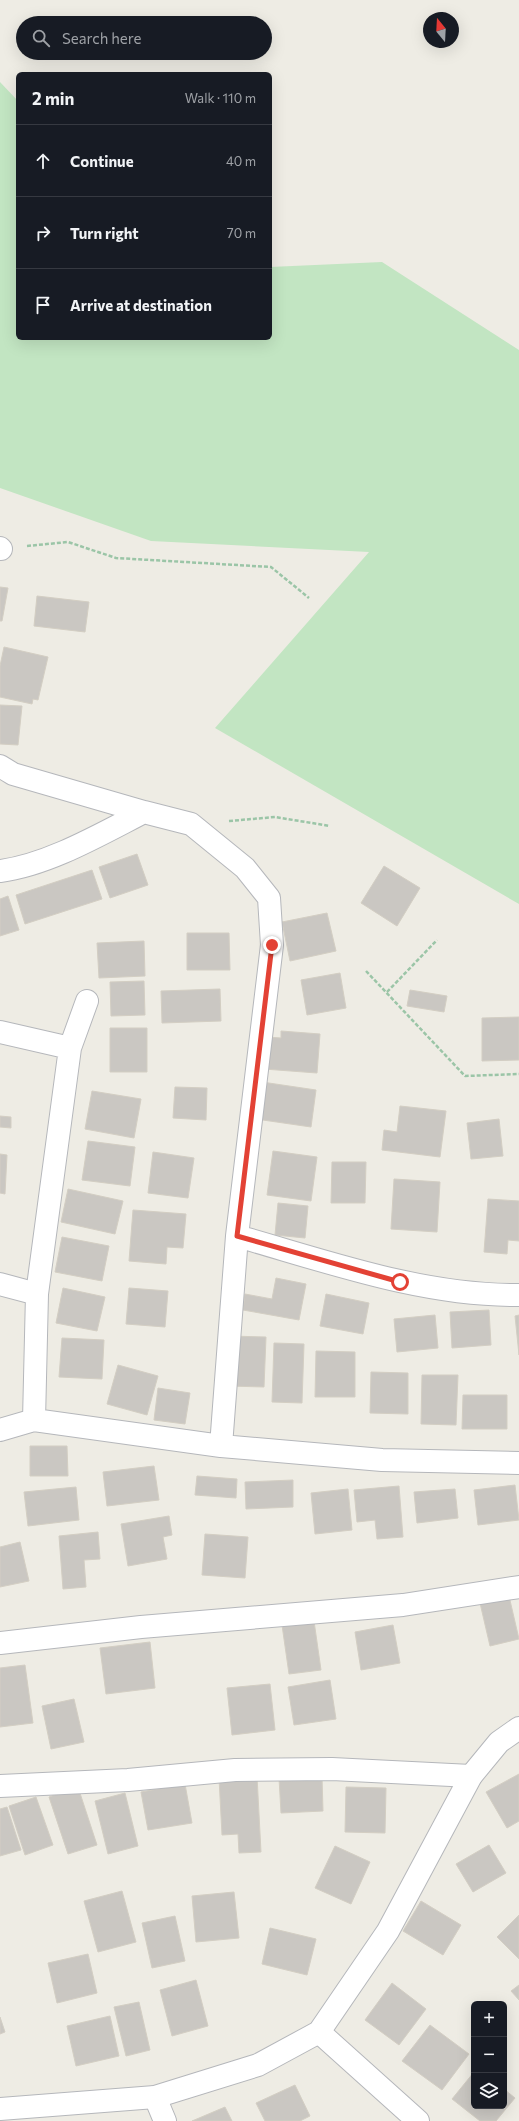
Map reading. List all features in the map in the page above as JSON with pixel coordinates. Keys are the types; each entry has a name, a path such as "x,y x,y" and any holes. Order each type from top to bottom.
{"street":[{"path":"0,766 13,774 191,824 246,868 269,898 272,945 237,1236 221,1446"},
{"path":"0,871 17,869 83,844 144,812"},
{"path":"34,1420 37,1294 70,1048 86,1002"},
{"path":"0,1032 70,1048"},
{"path":"237,1236 400,1282 485,1295 519,1295"},
{"path":"0,1284 37,1294"},
{"path":"0,1430 34,1420 221,1446 382,1460 519,1463"},
{"path":"0,1644 141,1627 403,1605 519,1587"},
{"path":"0,2109 155,2097 258,2065 319,2032 388,1931 432,1852 471,1776 499,1742 519,1728"},
{"path":"0,1786 128,1780 235,1770 332,1769 471,1776"},
{"path":"319,2032 418,2121"},
{"path":"155,2097 165,2121"}],"path":[{"path":"1,548 68,542 116,558 271,567 309,598"},
{"path":"191,824 275,817 330,826"},
{"path":"387,992 437,940"},
{"path":"366,971 465,1076 519,1074"}],"green space":[{"path":"0,82 16,99 16,340 272,340 272,267 382,262 519,350 519,904 215,728 369,552 151,541 0,488"}],"building":[{"path":"0,587 8,588 2,621 0,621"},
{"path":"37,596 89,602 85,632 34,626"},
{"path":"4,647 48,657 38,700 33,699 32,704 0,697 0,666"},
{"path":"0,705 22,706 18,745 0,744"},
{"path":"137,854 148,885 110,898 99,867"},
{"path":"384,866 420,888 397,926 361,903"},
{"path":"92,870 102,899 25,924 16,895"},
{"path":"8,896 19,930 0,936 0,899"},
{"path":"327,913 336,951 290,961 282,922"},
{"path":"187,933 229,933 230,970 187,970"},
{"path":"144,941 145,976 99,978 97,943"},
{"path":"340,973 346,1008 307,1015 301,980"},
{"path":"144,981 145,1015 111,1016 110,982"},
{"path":"220,989 221,1021 162,1023 161,991"},
{"path":"410,990 447,996 444,1012 407,1006"},
{"path":"519,1017 519,1060 482,1061 482,1018"},
{"path":"110,1028 147,1028 147,1072 110,1072"},
{"path":"281,1031 320,1034 317,1073 264,1069 267,1037 281,1038"},
{"path":"262,1082 316,1090 311,1127 256,1119"},
{"path":"175,1087 207,1088 206,1120 173,1118"},
{"path":"92,1091 141,1099 134,1138 85,1129"},
{"path":"400,1106 446,1111 440,1157 382,1150 384,1130 397,1132"},
{"path":"0,1116 11,1117 11,1128 0,1127"},
{"path":"499,1119 503,1156 471,1159 467,1123"},
{"path":"88,1141 135,1147 130,1186 82,1180"},
{"path":"273,1151 317,1157 311,1201 267,1195"},
{"path":"153,1152 194,1158 188,1198 148,1193"},
{"path":"0,1154 7,1155 5,1194 0,1193"},
{"path":"332,1162 366,1162 365,1203 331,1203"},
{"path":"394,1179 440,1182 437,1232 391,1229"},
{"path":"68,1189 123,1201 115,1234 61,1222"},
{"path":"488,1199 519,1201 519,1241 508,1240 507,1254 484,1252"},
{"path":"278,1203 308,1206 305,1238 275,1235"},
{"path":"133,1210 186,1214 183,1248 167,1247 166,1264 129,1261"},
{"path":"62,1237 109,1246 102,1281 55,1272"},
{"path":"276,1278 306,1284 299,1320 243,1310 245,1294 272,1299"},
{"path":"63,1288 105,1297 97,1331 56,1323"},
{"path":"129,1288 168,1291 165,1327 126,1324"},
{"path":"326,1294 369,1303 363,1334 320,1326"},
{"path":"489,1310 491,1345 452,1348 450,1312"},
{"path":"435,1315 438,1348 397,1352 394,1319"},
{"path":"519,1315 519,1355 515,1316"},
{"path":"230,1336 266,1337 264,1387 228,1386"},
{"path":"62,1338 104,1340 102,1379 59,1377"},
{"path":"274,1343 304,1344 302,1403 272,1402"},
{"path":"316,1351 355,1352 355,1397 315,1397"},
{"path":"118,1365 158,1376 147,1415 107,1404"},
{"path":"371,1372 408,1373 408,1414 370,1413"},
{"path":"422,1375 458,1375 456,1425 421,1424"},
{"path":"158,1388 190,1393 185,1424 154,1420"},
{"path":"463,1395 507,1395 507,1429 462,1429"},
{"path":"30,1446 67,1446 68,1476 30,1476"},
{"path":"154,1466 159,1500 107,1506 103,1472"},
{"path":"197,1476 237,1479 236,1498 195,1495"},
{"path":"293,1480 293,1507 246,1509 245,1482"},
{"path":"515,1485 519,1520 478,1525 474,1490"},
{"path":"399,1486 403,1537 377,1539 375,1520 357,1522 354,1490"},
{"path":"76,1487 79,1520 28,1526 24,1492"},
{"path":"348,1489 352,1530 315,1534 311,1493"},
{"path":"455,1489 458,1518 417,1523 414,1492"},
{"path":"169,1516 172,1535 163,1537 167,1559 128,1566 121,1524"},
{"path":"98,1532 100,1559 84,1560 86,1587 63,1589 59,1536"},
{"path":"205,1534 248,1537 245,1578 202,1575"},
{"path":"20,1542 29,1581 0,1587 0,1547"},
{"path":"509,1596 519,1639 490,1646 480,1603"},
{"path":"314,1621 321,1670 289,1674 282,1625"},
{"path":"393,1625 400,1663 361,1670 355,1632"},
{"path":"150,1642 155,1688 106,1694 100,1648"},
{"path":"25,1665 33,1723 0,1727 0,1668"},
{"path":"330,1680 336,1719 294,1725 288,1687"},
{"path":"270,1684 275,1730 232,1735 227,1688"},
{"path":"74,1699 84,1742 51,1749 42,1706"},
{"path":"519,1774 519,1821 507,1828 486,1792"},
{"path":"257,1776 261,1852 239,1853 238,1834 222,1835 219,1778"},
{"path":"322,1776 323,1811 281,1813 279,1778"},
{"path":"185,1784 192,1823 148,1830 141,1792"},
{"path":"78,1787 97,1845 68,1854 49,1797"},
{"path":"346,1787 386,1788 385,1833 345,1832"},
{"path":"125,1793 138,1846 108,1854 95,1801"},
{"path":"36,1797 53,1845 25,1855 9,1806"},
{"path":"7,1807 21,1850 0,1856 0,1809"},
{"path":"489,1845 506,1873 473,1892 456,1864"},
{"path":"335,1846 370,1862 351,1904 315,1888"},
{"path":"122,1891 136,1942 98,1952 84,1901"},
{"path":"234,1892 239,1938 196,1942 192,1896"},
{"path":"421,1901 461,1925 443,1955 403,1931"},
{"path":"519,1915 519,1959 497,1937"},
{"path":"175,1916 185,1961 152,1968 142,1923"},
{"path":"270,1928 316,1939 307,1975 262,1964"},
{"path":"88,1954 97,1993 57,2003 48,1963"},
{"path":"196,1980 208,2026 172,2036 160,1990"},
{"path":"392,1983 426,2009 399,2045 365,2020"},
{"path":"519,1985 519,2000 511,1991"},
{"path":"139,2002 150,2050 126,2056 114,2007"},
{"path":"110,2016 119,2056 76,2066 67,2026"},
{"path":"0,2017 5,2032 0,2034"},
{"path":"430,2025 469,2054 442,2090 402,2061"},
{"path":"471,2076 471,2109 506,2109 496,2121 480,2121 452,2099"},
{"path":"295,2085 310,2116 300,2121 265,2121 256,2103"},
{"path":"507,2091 515,2098 507,2108"},
{"path":"225,2107 232,2121 192,2121"}],"route":[{"path":"272,945 237,1236 400,1282"}]}
